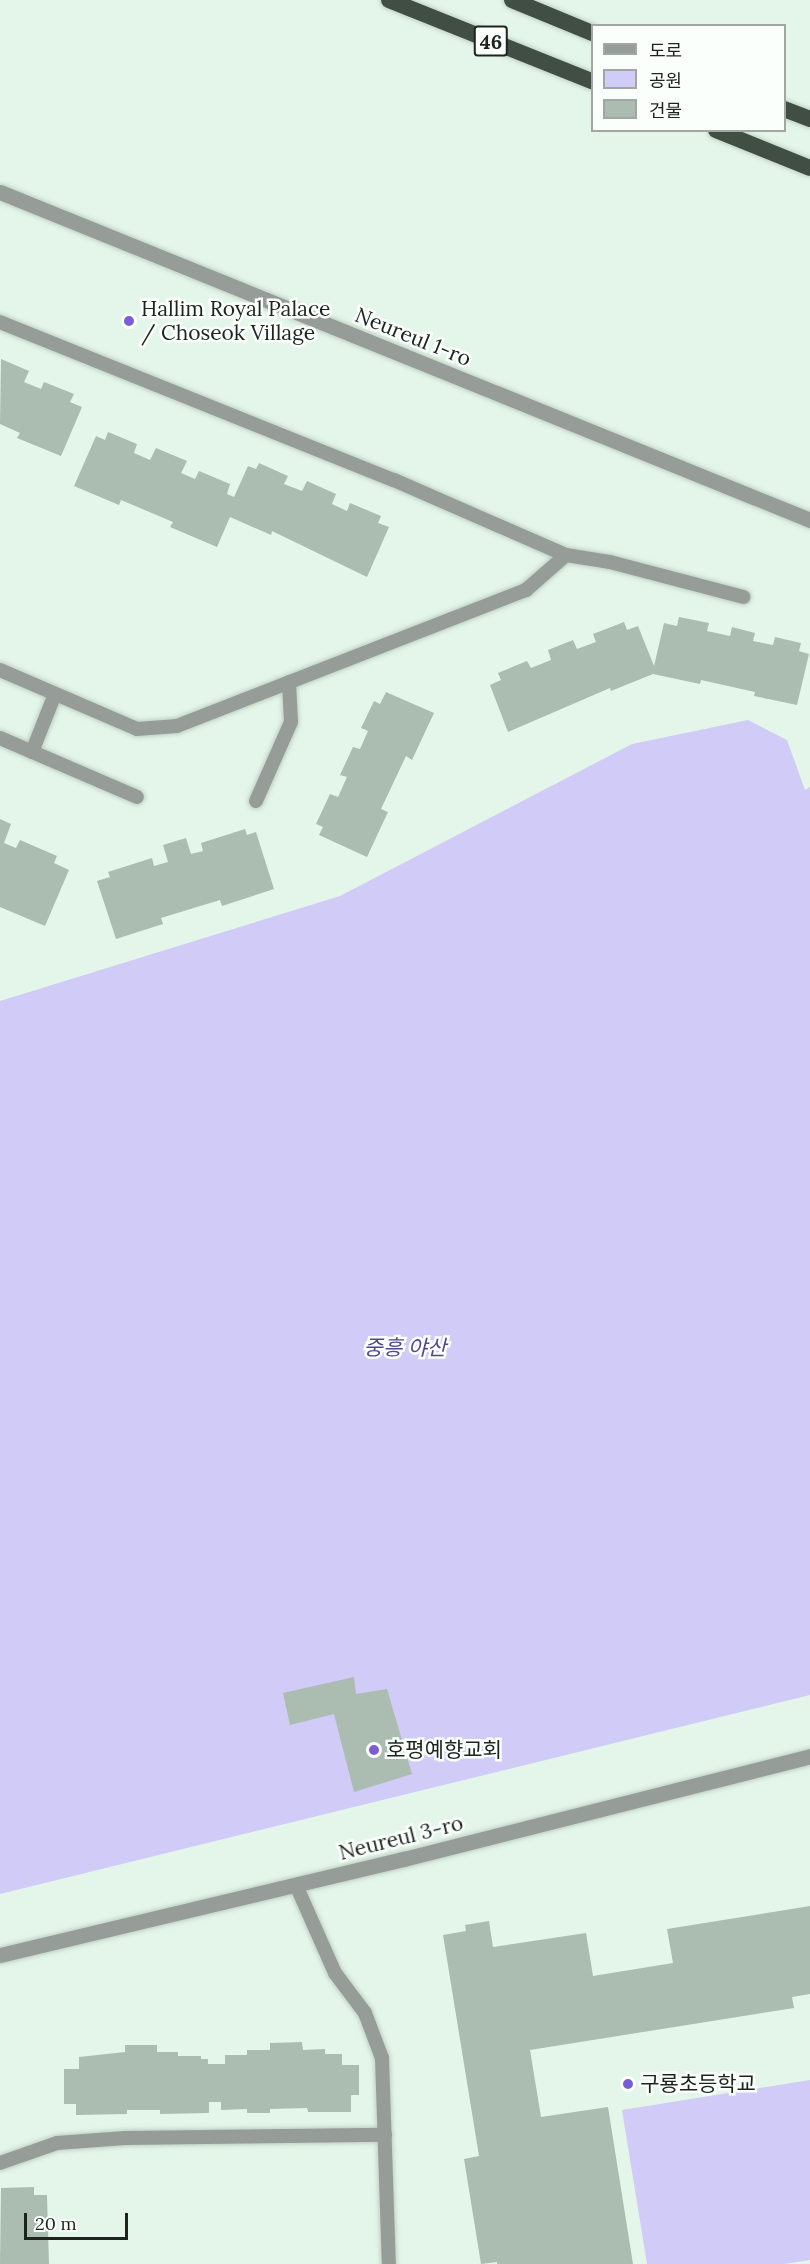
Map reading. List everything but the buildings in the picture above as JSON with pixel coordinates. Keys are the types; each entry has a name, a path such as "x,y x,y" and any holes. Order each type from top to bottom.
{"highway":[{"name":"46","path":"389,0 591,81"},
{"name":"46","path":"512,0 591,33"},
{"path":"786,110 810,119"},
{"path":"721,132 810,168"}],"street":[{"name":"Neureul 1-ro","path":"0,192 810,520"},
{"name":"Neureul 3-ro","path":"0,1955 296,1885 810,1756"}],"lane":[{"path":"0,322 394,480 566,555 610,562 743,597"},
{"path":"0,670 138,729 177,726 526,590 566,555"},
{"path":"256,801 291,722 289,682"},
{"path":"32,752 55,694"},
{"path":"0,738 137,797"},
{"path":"296,1885 335,1973 365,2013 382,2058 389,2264"},
{"path":"0,2163 57,2143 114,2139 385,2135"}],"green space":[{"name":"중흥 야산","path":"748,720 787,740 805,790 810,787 810,1695 0,1894 0,1001 340,896 632,744"},
{"path":"810,2080 810,2260 784,2264 647,2264 622,2110"}],"place":[{"name":"Hallim Royal Palace / Choseok Village","path":"129,321"},
{"name":"호평예향교회","path":"374,1750"},
{"name":"구룡초등학교","path":"628,2084"}]}
